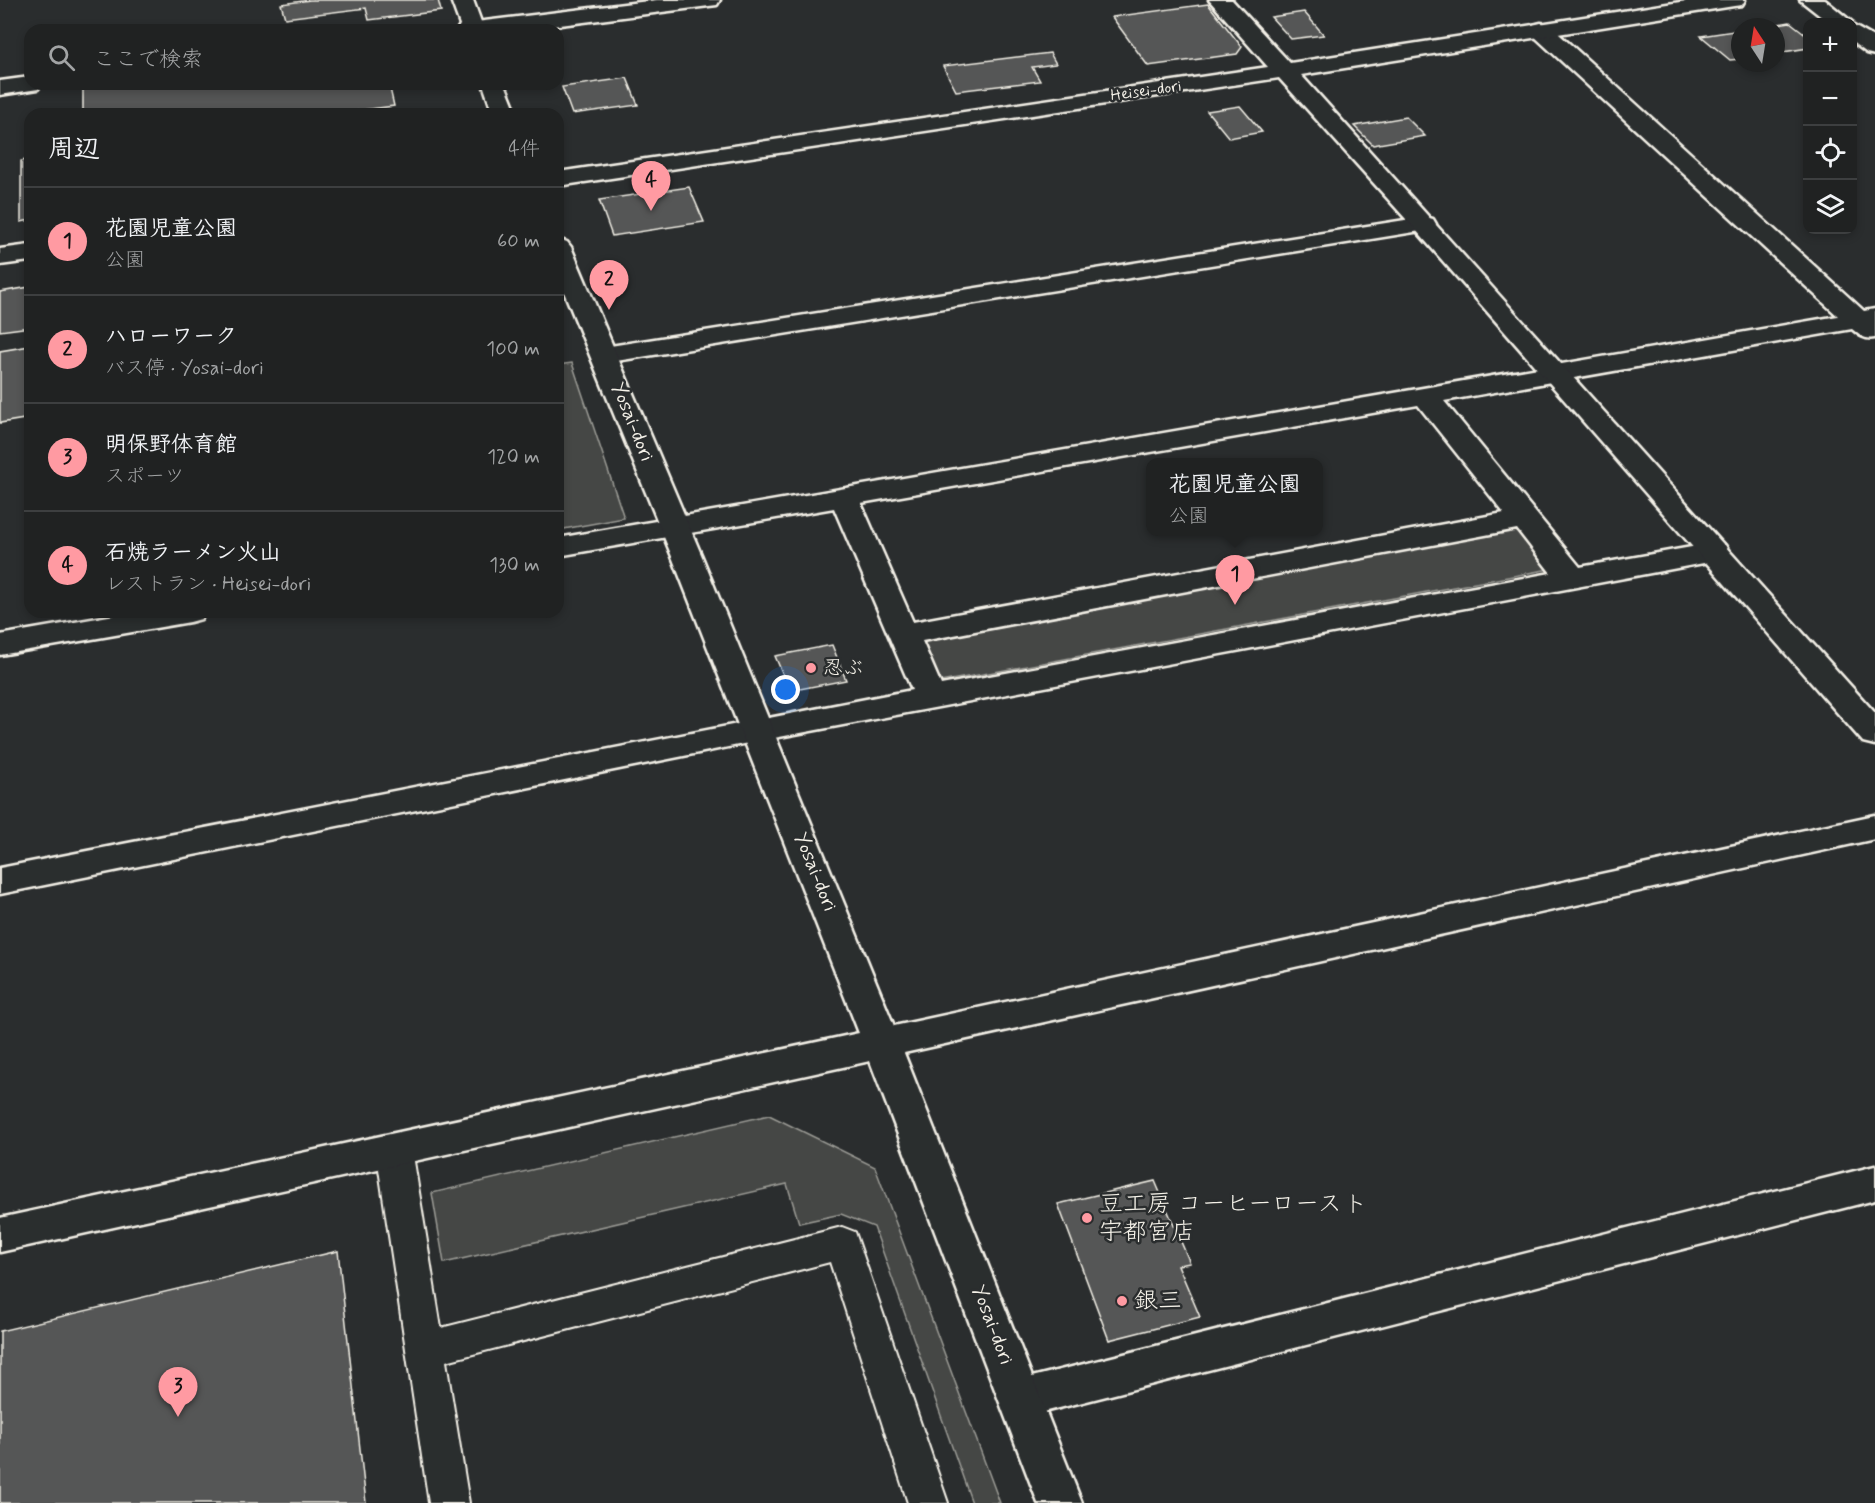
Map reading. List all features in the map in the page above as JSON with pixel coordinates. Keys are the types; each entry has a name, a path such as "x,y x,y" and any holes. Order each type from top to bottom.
{"street":[{"path":"462,0 471,24"},
{"path":"520,24 709,0"},
{"path":"1220,0 1424,224 1875,734"},
{"name":"Heisei-dori","path":"564,178 1284,71 1734,0"},
{"path":"1811,0 1836,18"},
{"path":"1542,30 1869,324"},
{"path":"1857,35 1875,48"},
{"path":"0,88 24,85"},
{"path":"496,90 503,108"},
{"path":"604,355 1424,224"},
{"path":"0,257 24,254"},
{"name":"Yosai-dori","path":"564,261 758,730 883,1042 1060,1503"},
{"path":"564,546 1557,374 1869,324"},
{"path":"1426,397 1572,578"},
{"path":"844,498 931,698"},
{"path":"903,634 1523,519"},
{"path":"0,881 758,730 1714,552"},
{"path":"0,645 155,618"},
{"path":"0,1235 1875,827"},
{"path":"1020,1398 1875,1183"}],"lane":[{"path":"394,1149 449,1503"},
{"path":"426,1349 842,1243 928,1503"}],"shaded area":[{"path":"572,363 624,518 564,529 564,364"},
{"path":"1516,530 1550,569 940,682 922,641"},
{"path":"769,1115 875,1167 1000,1503 972,1503 874,1227 841,1214 799,1223 787,1184 444,1263 432,1193"}],"building":[{"path":"310,0 438,0 441,11 369,20 366,8 285,18 281,4"},
{"path":"1208,4 1242,47 1237,54 1148,66 1112,17"},
{"path":"1304,12 1324,35 1291,39 1271,17"},
{"path":"1790,22 1803,32 1803,49 1785,52 1785,23"},
{"path":"1731,31 1731,60 1730,60 1701,36"},
{"path":"1050,53 1056,64 1032,67 1040,81 956,91 943,66"},
{"path":"627,78 638,105 572,114 564,87"},
{"path":"83,90 390,90 394,106 378,108 83,108"},
{"path":"1240,106 1262,132 1229,138 1207,111"},
{"path":"1406,117 1425,136 1373,145 1354,126"},
{"path":"24,160 24,221 21,222 21,161"},
{"path":"689,187 704,222 612,236 599,200"},
{"path":"24,288 24,328 0,331 0,292"},
{"path":"24,347 24,419 0,423 0,351"},
{"name":"忍ぶ","path":"832,645 846,680 790,691 775,656"},
{"path":"1155,1181 1190,1263 1178,1265 1200,1317 1109,1340 1058,1204"},
{"path":"338,1251 366,1503 0,1503 0,1331"}],"place":[{"name":"石焼ラーメン火山","path":"651,211"},
{"name":"ハローワーク","path":"609,310"},
{"name":"花園児童公園","path":"1235,605"},
{"name":"忍ぶ","path":"811,668"},
{"name":"豆工房 コーヒーロースト 宇都宮店","path":"1087,1218"},
{"name":"銀三","path":"1122,1301"},
{"name":"明保野体育館","path":"178,1417"}]}
